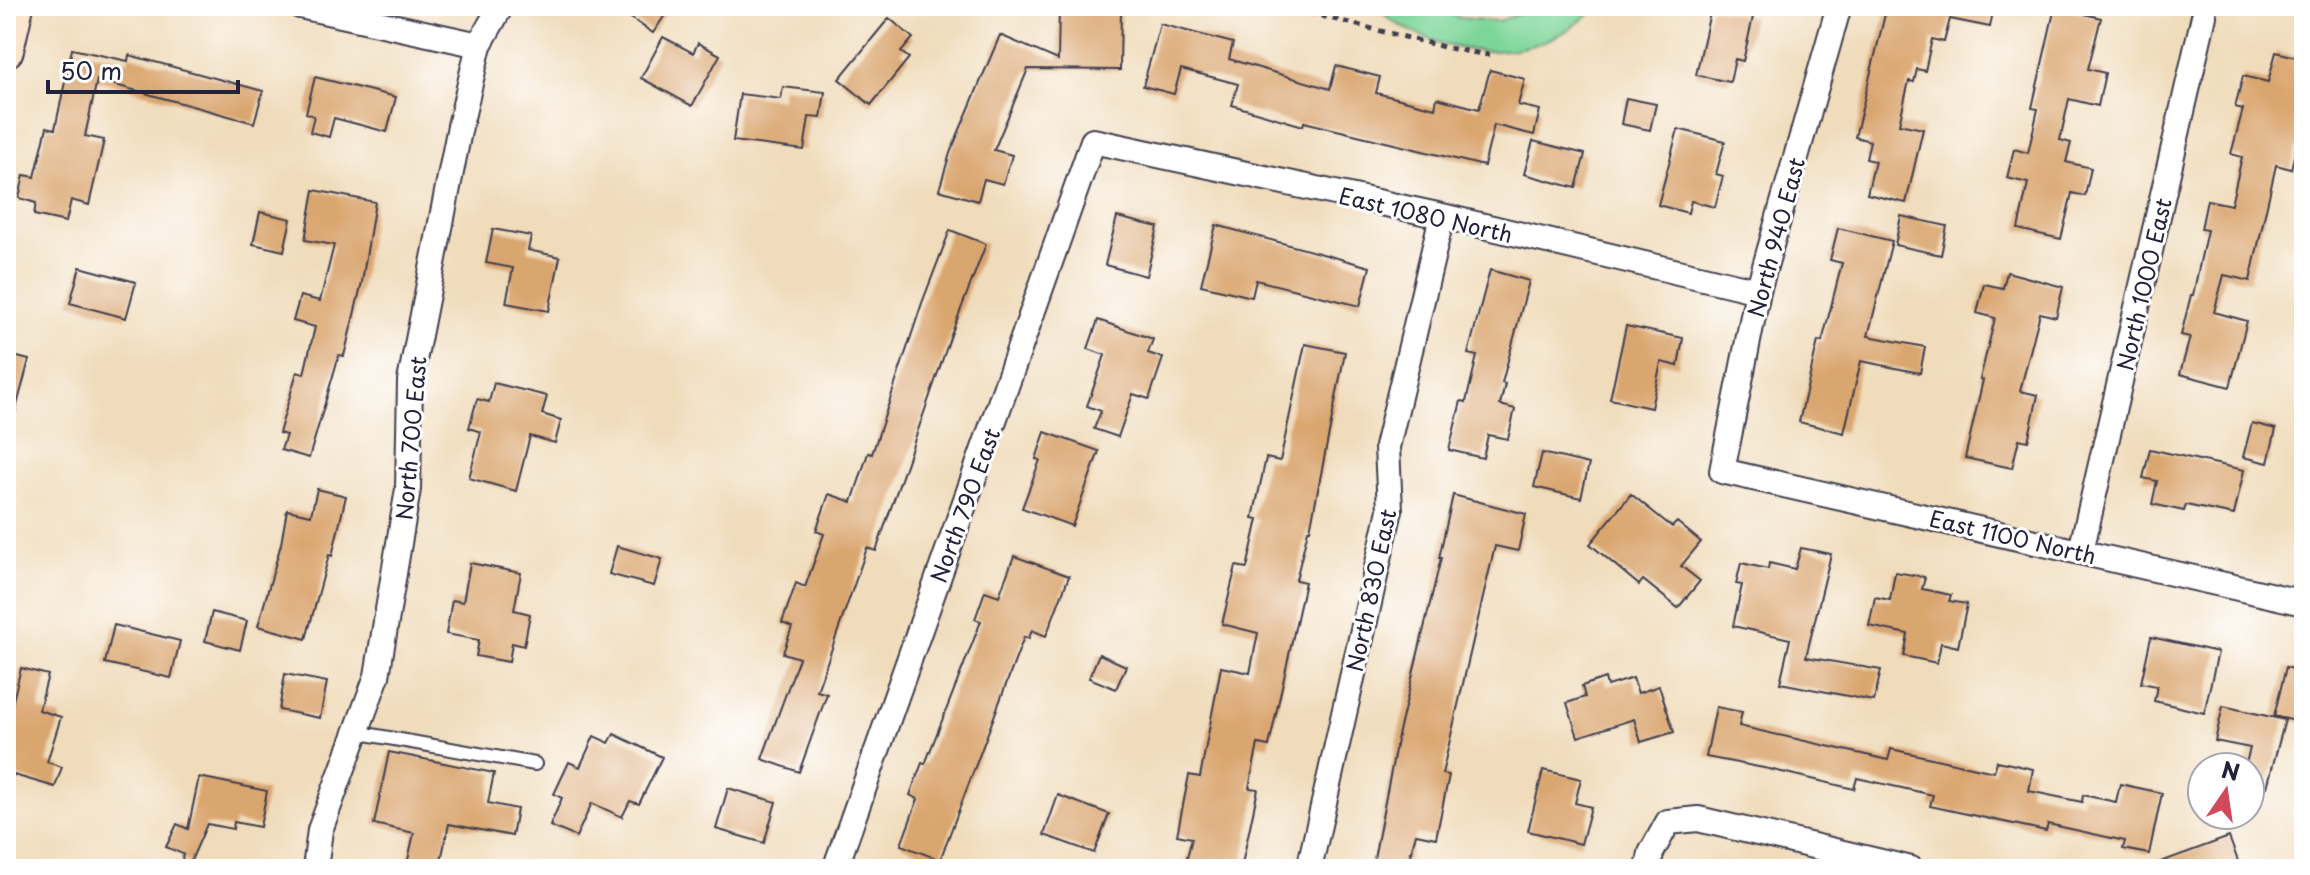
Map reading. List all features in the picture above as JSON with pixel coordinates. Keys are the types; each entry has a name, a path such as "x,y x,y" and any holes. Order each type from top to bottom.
{"street":[{"path":"6,47 16,6"},
{"path":"300,6 479,45"},
{"name":"North 700 East","path":"315,869 320,830 377,676 408,489 410,381 479,45 501,6"},
{"name":"North 940 East","path":"1722,471 1758,291 1839,6"},
{"name":"North 1000 East","path":"2081,551 2204,16"},
{"name":"East 1080 North","path":"1093,141 1442,216 1758,291"},
{"name":"North 790 East","path":"835,869 1093,141"},
{"name":"North 830 East","path":"1309,869 1390,510 1387,447 1442,216"},
{"name":"East 1100 North","path":"1722,471 2304,603"},
{"path":"1648,869 1651,853 1668,822 1698,819 1911,869"}],"lane":[{"path":"355,732 535,764"}],"path":[{"path":"1284,6 1448,48 1489,55"}],"green space":[{"path":"1376,6 1433,6 1460,18 1498,21 1543,6 1597,6 1559,35 1537,44 1491,51 1445,44 1422,36 1391,20"}],"building":[{"path":"613,6 671,6 653,33"},
{"path":"1059,6 1121,6 1120,70 1028,69 994,150 1012,155 1003,184 984,179 978,201 939,190 950,153 1000,35 1058,60"},
{"path":"1887,6 1994,6 1990,27 1950,19 1944,42 1932,39 1925,71 1917,69 1914,82 1909,81 1899,124 1923,129 1906,203 1867,194 1875,161 1866,159 1870,141 1855,137"},
{"path":"2055,7 2101,18 2088,69 2105,73 2098,106 2069,99 2060,140 2071,143 2066,162 2091,168 2085,196 2072,193 2061,239 2018,229 2028,183 2007,178 2014,149 2028,153 2038,109 2032,108"},
{"path":"1711,8 1753,17 1743,61 1735,59 1730,82 1696,75"},
{"path":"889,18 913,38 901,52 909,58 871,105 839,79"},
{"path":"1160,24 1233,43 1229,59 1330,89 1336,66 1380,77 1376,93 1435,108 1437,98 1479,109 1490,70 1525,79 1518,105 1540,110 1534,135 1494,125 1484,166 1304,122 1303,126 1232,105 1238,84 1181,69 1174,94 1143,86"},
{"path":"663,37 693,53 698,43 720,55 692,106 641,78"},
{"path":"72,49 128,61 129,55 263,91 254,123 97,80 85,136 104,140 89,205 71,200 66,222 34,215 36,203 19,198 24,175 35,177 47,127 55,129"},
{"path":"2276,52 2304,59 2304,150 2296,148 2291,169 2276,165 2250,281 2224,275 2214,312 2247,321 2230,387 2180,374 2190,337 2181,335 2207,230 2201,229 2207,200 2231,205 2242,157 2231,154 2243,109 2235,107 2243,76 2268,82"},
{"path":"315,77 396,97 387,132 334,118 329,137 310,132 314,116 306,113"},
{"path":"783,87 825,92 821,118 809,117 804,150 733,141 740,94 781,99"},
{"path":"1626,98 1656,104 1650,130 1621,124"},
{"path":"1678,129 1725,141 1716,174 1723,176 1715,207 1691,201 1688,213 1658,205"},
{"path":"1533,141 1585,154 1576,188 1524,174"},
{"path":"314,190 375,202 362,282 344,356 339,355 309,458 281,450 286,435 279,433 297,372 304,374 315,327 293,321 300,296 320,301 334,245 305,240"},
{"path":"260,212 291,219 284,251 253,244"},
{"path":"1901,216 1947,226 1941,255 1895,245"},
{"path":"1117,217 1158,227 1146,276 1105,265"},
{"path":"1216,225 1370,267 1360,306 1256,280 1252,297 1201,285"},
{"path":"1838,228 1892,241 1868,336 1925,347 1920,373 1861,361 1844,433 1799,422 1818,341 1822,342 1842,263 1830,260"},
{"path":"493,229 531,236 528,250 560,257 549,311 506,303 513,268 486,263"},
{"path":"950,230 986,244 876,551 867,548 817,691 827,694 799,772 762,759 799,658 783,653 792,627 782,623 796,583 805,587 824,534 816,531 829,494 852,502 868,453 872,454 922,303"},
{"path":"80,267 136,282 126,318 70,303"},
{"path":"1490,270 1529,281 1502,383 1505,384 1500,405 1515,409 1508,439 1488,435 1483,458 1449,450 1461,401 1466,402 1477,356 1468,354"},
{"path":"2007,272 2063,287 2056,317 2040,313 2020,391 2038,395 2028,441 2019,439 2012,468 1965,458 1995,318 1977,313 1984,284 2003,288"},
{"path":"1098,320 1153,339 1148,353 1163,358 1149,399 1133,394 1118,437 1094,429 1101,411 1087,406 1105,355 1088,349"},
{"path":"1626,326 1683,338 1678,366 1661,362 1651,408 1610,399"},
{"path":"1305,344 1345,352 1310,530 1296,580 1305,582 1269,746 1258,744 1249,788 1258,789 1241,869 1184,869 1192,838 1177,835 1189,775 1200,777 1221,667 1250,673 1258,633 1222,624 1236,566 1247,568 1258,519 1253,518 1266,458 1280,461"},
{"path":"6,354 29,360 13,420 6,420"},
{"path":"494,383 547,396 542,414 561,420 555,443 530,436 516,491 469,478 481,432 469,428 477,399 489,402"},
{"path":"2252,423 2276,429 2268,463 2243,457"},
{"path":"1045,432 1099,451 1072,526 1022,508 1040,460 1036,459"},
{"path":"2150,449 2244,470 2234,515 2186,505 2184,511 2152,504 2157,481 2143,478"},
{"path":"1542,453 1589,464 1581,498 1534,487"},
{"path":"317,489 346,496 332,556 329,555 306,639 258,626 281,544 287,510 311,515"},
{"path":"1631,494 1672,527 1677,522 1701,542 1681,566 1700,581 1678,608 1643,580 1639,585 1590,544"},
{"path":"1453,495 1526,514 1518,551 1495,546 1442,774 1449,775 1436,838 1416,834 1406,869 1372,869 1397,740"},
{"path":"617,546 662,559 654,586 609,574"},
{"path":"1801,548 1831,554 1806,657 1881,670 1874,701 1780,683 1790,639 1733,626 1742,585 1736,584 1741,563 1768,569 1769,563 1795,569"},
{"path":"1014,556 1069,576 1046,636 1032,630 1029,638 1024,637 940,860 901,845 918,799 910,795 981,621 975,619 985,591 999,596"},
{"path":"470,563 521,573 514,610 530,614 524,646 512,643 509,662 476,656 479,640 446,634 452,600 463,602"},
{"path":"1895,572 1925,577 1922,589 1951,595 1949,601 1967,604 1958,647 1941,643 1937,663 1904,656 1908,634 1869,626 1875,597 1890,600"},
{"path":"212,612 247,621 240,650 205,641"},
{"path":"114,625 180,641 171,678 105,663"},
{"path":"2151,637 2218,652 2204,713 2154,701 2157,686 2141,683"},
{"path":"1099,654 1126,666 1116,689 1089,678"},
{"path":"2286,667 2304,672 2304,723 2274,716"},
{"path":"21,668 48,675 39,710 61,717 47,762 62,767 55,787 7,773 12,757 6,755 6,729"},
{"path":"285,674 327,682 320,718 279,710"},
{"path":"1605,678 1607,686 1633,678 1638,693 1659,686 1674,732 1641,742 1634,719 1578,737 1567,703 1585,697 1582,686"},
{"path":"2223,706 2285,720 2267,787 2266,751 2249,751 2250,748 2215,741"},
{"path":"1716,707 1742,712 1739,726 1888,760 1891,749 1994,772 1997,761 2033,769 2029,791 2082,802 2083,795 2116,802 2120,784 2162,793 2149,854 2123,849 2125,841 2048,824 2046,831 1930,806 1933,795 1857,778 1854,789 1706,757"},
{"path":"614,734 662,757 639,804 630,801 622,817 592,803 576,837 550,826 562,798 554,794 569,762 580,767 594,736 609,743"},
{"path":"389,752 494,773 488,803 517,809 512,836 449,824 439,869 406,869 414,833 374,824"},
{"path":"1543,770 1581,779 1575,803 1591,807 1581,844 1528,831"},
{"path":"199,777 267,791 260,827 234,822 233,829 207,824 190,863 182,860 183,854 166,847 177,824 188,829"},
{"path":"728,788 776,802 764,843 716,829"},
{"path":"1058,795 1109,814 1094,853 1044,835"},
{"path":"2229,837 2241,869 2147,867"}]}
